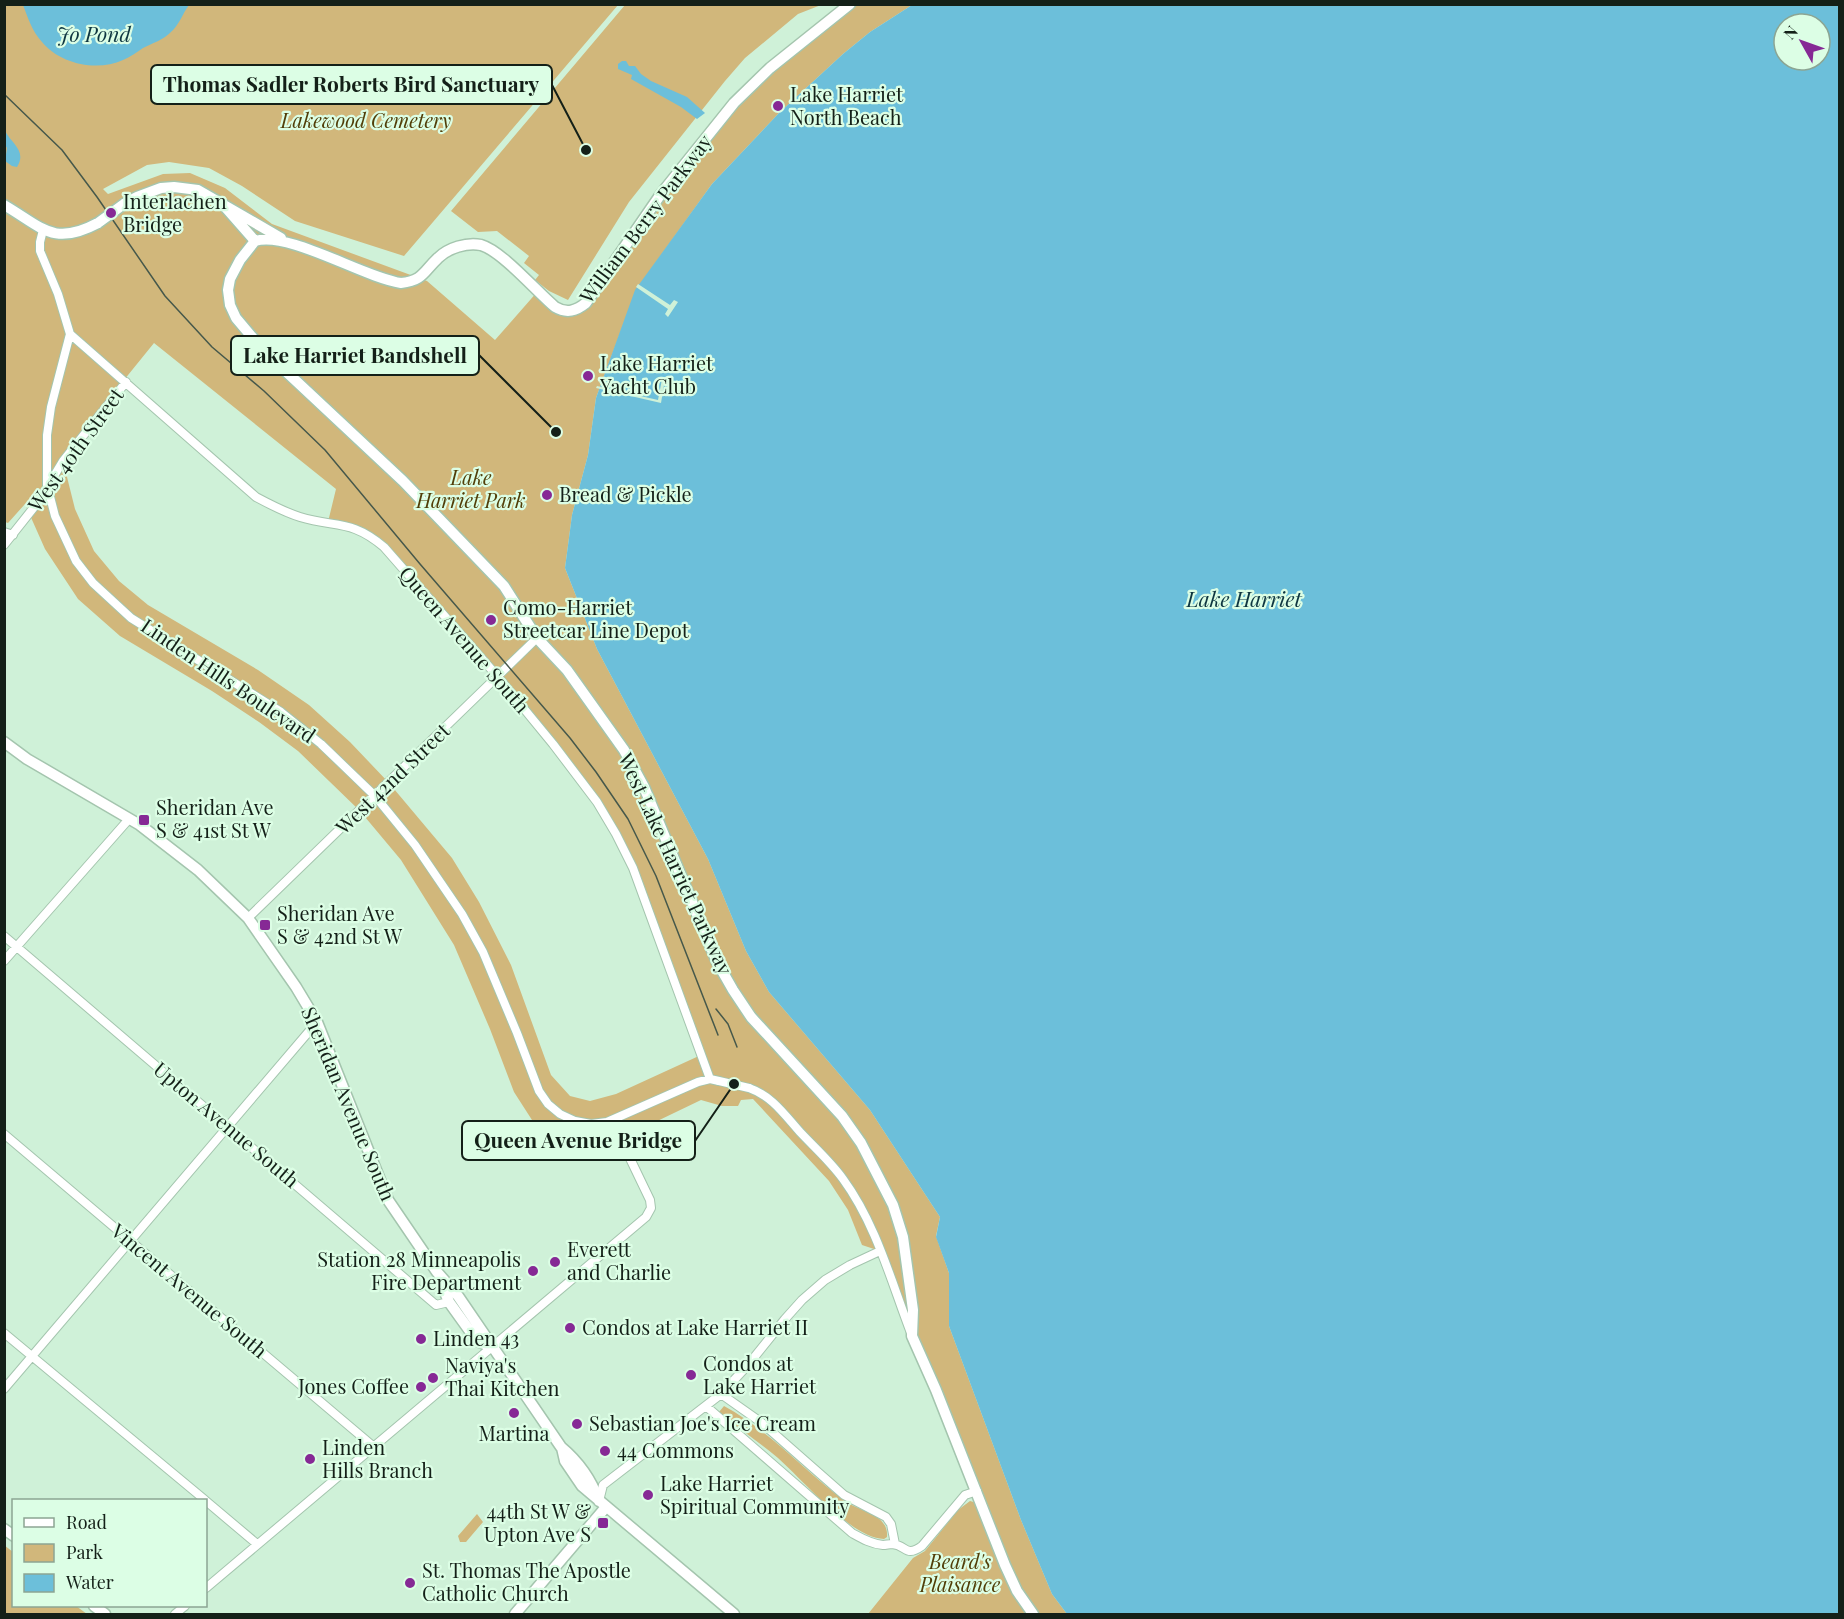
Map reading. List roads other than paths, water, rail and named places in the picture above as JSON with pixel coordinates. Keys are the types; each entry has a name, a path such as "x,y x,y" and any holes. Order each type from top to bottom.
{"street":[{"name":"William Berry Parkway","path":"222,203 255,241 271,239 292,245 394,282 409,282 423,275 440,256 451,249 474,244 482,246 500,257 555,307 566,312 579,309 586,303 661,194 734,104 770,68 850,4"},
{"name":"William Berry Parkway","path":"4,205 43,230 70,234 83,231 124,204 160,188 198,190 292,245"},
{"path":"43,230 40,251 58,294 70,334"},
{"name":"West Lake Harriet Parkway","path":"255,241 230,279 228,290 230,305 236,318 263,350 403,481 495,575 537,638 567,670 624,750 644,787 717,962 733,990 768,1037 842,1116 861,1143 893,1205 903,1237 913,1310 912,1335"},
{"name":"Queen Avenue South","path":"70,334 256,497 294,515 343,524 372,537 389,553 498,677 575,772 597,802 616,834 633,868 715,1080"},
{"name":"Linden Hills Boulevard","path":"70,334 51,407 47,435 47,485 55,516 76,561 93,583 131,618 281,712 321,744 375,796 415,845 462,914 483,952 535,1083 548,1104 560,1114 575,1121 591,1124 612,1121 698,1082 715,1080"},
{"name":"West 40th Street","path":"4,545 39,501 63,461 126,382"},
{"path":"4,531 13,535"},
{"name":"West 42nd Street","path":"248,918 537,638"},
{"name":"Sheridan Avenue South","path":"4,742 27,759 129,819 198,870 248,918 296,987 317,1022 388,1200 437,1272 458,1296 486,1335 492,1347"},
{"path":"4,961 129,819"},
{"name":"Upton Avenue South","path":"4,936 436,1305 449,1302"},
{"path":"4,1389 317,1022"},
{"name":"West Lake Harriet Parkway","path":"715,1080 764,1093 842,1176 869,1222 1005,1565 1017,1591 1033,1614"},
{"path":"207,1587 646,1217 651,1208 650,1200 612,1121"},
{"name":"Vincent Avenue South","path":"4,1134 374,1447"},
{"path":"518,1613 602,1504 603,1485 707,1407 721,1394 802,1300 825,1280 880,1251"},
{"name":"Sheridan Avenue South","path":"437,1272 449,1302 477,1341 492,1347"},
{"path":"4,1333 203,1499"},
{"path":"492,1347 561,1447 571,1455 592,1483 602,1504 734,1614"},
{"path":"721,1394 762,1423 844,1495 886,1516 891,1524 895,1544"},
{"path":"707,1407 852,1533 869,1542 883,1545 895,1544 906,1551 914,1552 922,1546 965,1495 977,1491"},
{"path":"207,1503 257,1544"}],"water":[{"name":"Jo Pond","path":"23,4 189,5 168,35 113,64 91,65 69,61 50,50 36,33"},
{"name":"Lake Harriet","path":"912,5 1839,5 1839,1614 1067,1614 1052,1594 1021,1520 949,1326 949,1273 936,1237 940,1217 870,1110 769,992 746,951 708,859 597,649 565,568 572,515 588,455 596,398 635,290 712,184 779,113 870,32"},
{"path":"626,61 629,66 635,66 651,81 687,97 705,113 697,119 681,107 631,79 632,75 618,69 618,64"},
{"path":"5,131 19,152 20,161 17,167 5,161 7,148"}],"tram line":[{"path":"4,94 62,150 165,296 212,347 264,391 325,450 570,738 596,772 628,819 656,876 718,1035"},
{"path":"716,1009 728,1024 737,1047"}],"place":[{"name":"Lake Harriet North Beach","path":"778,106"},
{"name":"Thomas Sadler Roberts Bird Sanctuary","path":"586,150"},
{"name":"Interlachen Bridge","path":"111,213"},
{"name":"Lake Harriet Yacht Club","path":"588,376"},
{"name":"Lake Harriet Bandshell","path":"556,432"},
{"name":"Bread & Pickle","path":"547,495"},
{"name":"Como-Harriet Streetcar Line Depot","path":"491,620"},
{"name":"Sheridan Ave S & 41st St W","path":"144,820"},
{"name":"Sheridan Ave S & 42nd St W","path":"265,925"},
{"name":"Queen Avenue Bridge","path":"734,1084"},
{"name":"Everett and Charlie","path":"555,1262"},
{"name":"Station 28 Minneapolis Fire Department","path":"533,1271"},
{"name":"Condos at Lake Harriet II","path":"570,1328"},
{"name":"Linden 43","path":"421,1339"},
{"name":"Condos at Lake Harriet","path":"691,1375"},
{"name":"Naviya's Thai Kitchen","path":"433,1378"},
{"name":"Jones Coffee","path":"421,1387"},
{"name":"Martina","path":"514,1413"},
{"name":"Sebastian Joe's Ice Cream","path":"577,1424"},
{"name":"44 Commons","path":"605,1451"},
{"name":"Linden Hills Branch","path":"310,1459"},
{"name":"Lake Harriet Spiritual Community","path":"648,1495"},
{"name":"44th St W & Upton Ave S","path":"603,1523"},
{"name":"St. Thomas The Apostle Catholic Church","path":"410,1583"}],"park label":[{"name":"Lakewood Cemetery","path":"366,121"},
{"name":"Lake Harriet Park","path":"471,490"},
{"name":"Beard's Plaisance","path":"960,1574"}]}
